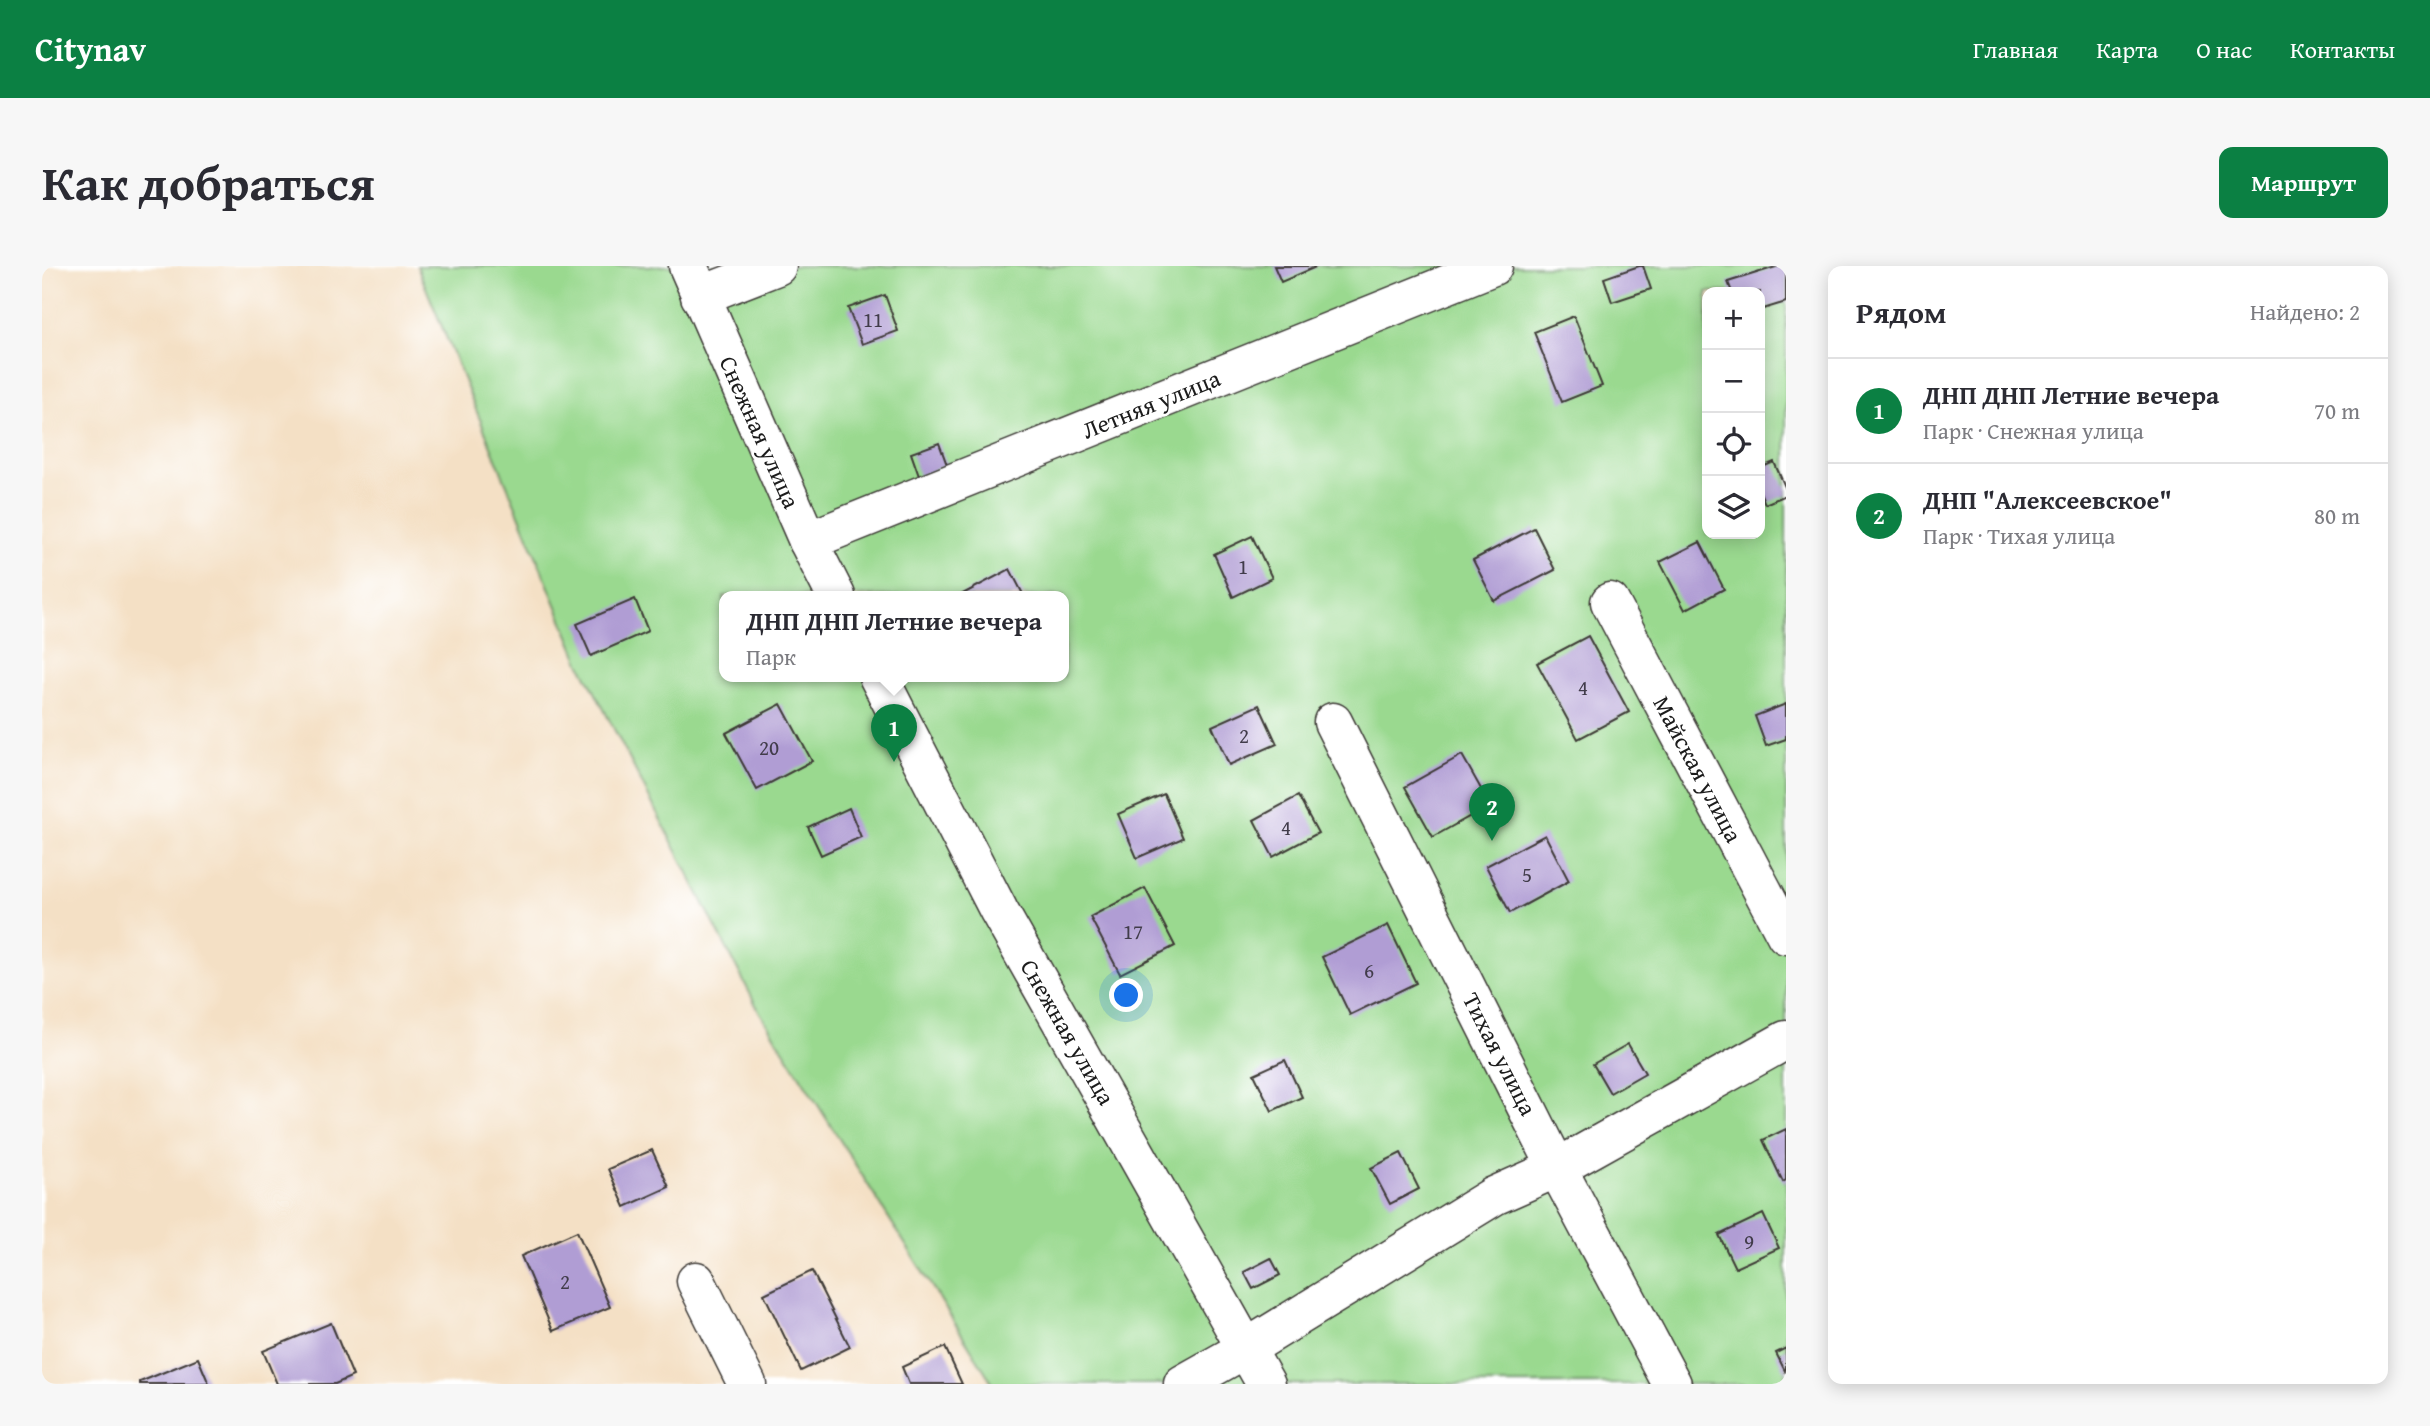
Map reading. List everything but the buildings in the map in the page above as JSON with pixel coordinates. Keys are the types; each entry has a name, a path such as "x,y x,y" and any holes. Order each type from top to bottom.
{"street":[{"path":"694,281 777,266"},
{"name":"Летняя улица","path":"808,541 1493,266"},
{"name":"Снежная улица","path":"694,281 808,541 833,591"},
{"name":"Майская улица","path":"1610,602 1786,935"},
{"name":"Снежная улица","path":"881,682 999,911 1266,1384"},
{"name":"Тихая улица","path":"1333,722 1557,1168 1672,1384"},
{"path":"1183,1384 1247,1348 1494,1196 1557,1168 1786,1040"},
{"path":"696,1281 747,1384"}],"green space":[{"path":"417,266 1786,266 1786,1384 993,1384 759,1011 580,663"}],"place":[{"name":"ДНП ДНП Летние вечера","path":"894,762"},
{"name":"ДНП \"Алексеевское\"","path":"1492,841"}]}
